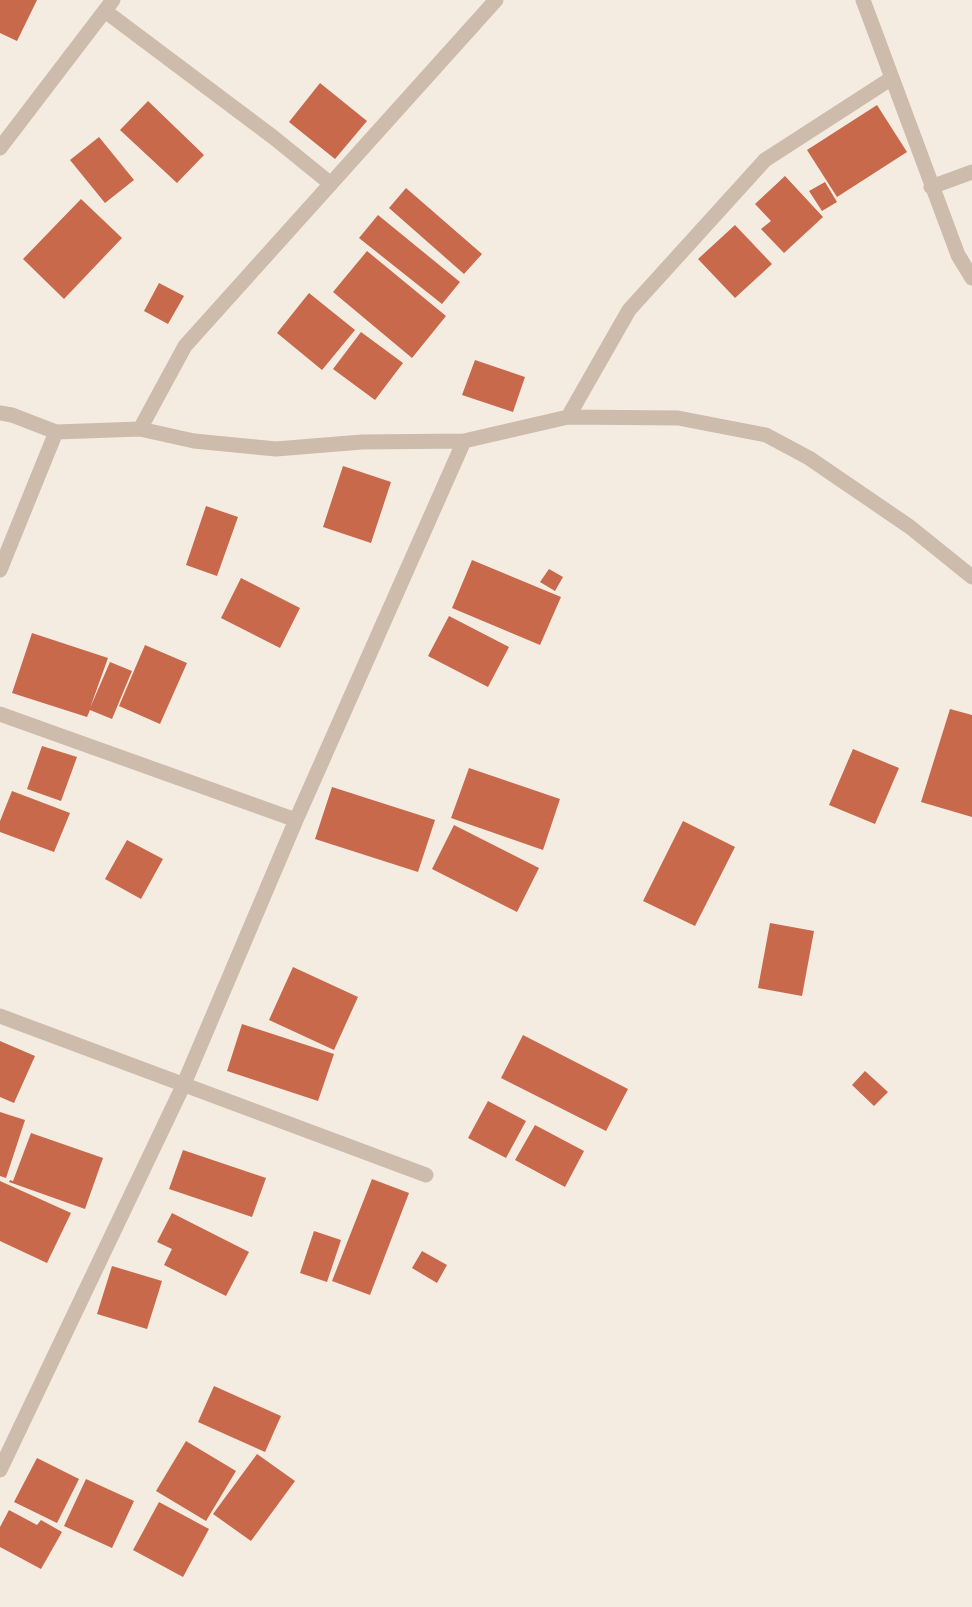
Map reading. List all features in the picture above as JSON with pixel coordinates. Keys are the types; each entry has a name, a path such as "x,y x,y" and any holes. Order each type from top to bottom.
{"street":[{"path":"140,429 185,346 496,0"},
{"path":"863,0 931,188 958,255 972,278"},
{"path":"0,148 109,5 331,184"},
{"path":"568,417 629,310 765,160 892,78"},
{"path":"931,188 972,172"},
{"path":"0,413 12,415 56,432 140,429 194,441 276,449 362,442 464,441 568,417 678,418 766,435 808,458 910,527 972,577"},
{"path":"0,570 56,432"},
{"path":"0,1470 183,1086 296,819 464,441"},
{"path":"0,714 296,819"},
{"path":"0,1016 426,1175"}],"building":[{"path":"0,0 37,0 17,41 0,33"},
{"path":"320,83 367,121 335,159 289,122"},
{"path":"148,101 204,155 177,183 120,130"},
{"path":"877,105 907,152 837,197 807,150"},
{"path":"99,137 134,180 105,203 70,160"},
{"path":"785,176 823,217 784,253 761,229 771,221 755,204"},
{"path":"825,182 837,202 822,211 809,191"},
{"path":"406,188 482,254 464,274 389,208"},
{"path":"81,199 122,238 64,299 23,259"},
{"path":"378,215 460,282 442,304 359,238"},
{"path":"735,225 772,264 735,298 698,259"},
{"path":"367,251 446,316 412,358 333,292"},
{"path":"159,283 184,296 168,324 144,311"},
{"path":"309,293 355,330 322,370 277,333"},
{"path":"361,332 403,363 375,400 333,369"},
{"path":"475,360 525,377 513,412 462,395"},
{"path":"343,466 391,482 371,543 323,527"},
{"path":"206,506 238,517 217,576 186,565"},
{"path":"472,560 561,597 540,645 452,608"},
{"path":"549,569 563,577 555,591 540,582"},
{"path":"241,578 300,608 280,648 221,618"},
{"path":"449,616 509,647 488,687 428,656"},
{"path":"32,633 108,658 90,708 110,662 132,671 112,719 90,710 87,717 12,693"},
{"path":"145,645 187,663 160,724 119,706"},
{"path":"950,709 972,715 972,817 921,802"},
{"path":"42,746 77,757 61,801 27,789"},
{"path":"853,749 899,768 875,824 829,805"},
{"path":"469,768 560,799 543,850 451,818"},
{"path":"332,787 435,820 418,872 315,839"},
{"path":"12,791 70,813 54,852 0,832 0,821"},
{"path":"683,821 735,847 695,926 643,901"},
{"path":"454,825 539,868 517,912 432,869"},
{"path":"127,840 163,859 141,899 105,879"},
{"path":"770,923 814,931 802,996 758,988"},
{"path":"293,967 358,997 334,1050 269,1020"},
{"path":"242,1024 334,1054 318,1101 227,1071"},
{"path":"523,1035 628,1089 606,1131 501,1078"},
{"path":"0,1041 35,1056 14,1103 0,1097"},
{"path":"865,1071 888,1092 874,1106 852,1085"},
{"path":"488,1101 526,1121 506,1158 468,1138"},
{"path":"0,1112 25,1120 6,1178 0,1176"},
{"path":"535,1125 584,1151 565,1187 515,1160"},
{"path":"31,1133 103,1158 85,1209 9,1182 13,1181"},
{"path":"183,1150 266,1178 252,1217 169,1189"},
{"path":"372,1179 409,1193 370,1295 332,1281"},
{"path":"0,1181 71,1213 47,1263 0,1241"},
{"path":"172,1213 249,1252 226,1296 164,1265 172,1249 157,1242"},
{"path":"314,1231 341,1240 327,1282 300,1273"},
{"path":"422,1251 447,1265 437,1283 412,1268"},
{"path":"112,1266 162,1281 147,1329 97,1314"},
{"path":"214,1386 281,1416 265,1452 198,1422"},
{"path":"186,1441 236,1471 206,1521 156,1491"},
{"path":"257,1454 295,1481 251,1541 213,1514"},
{"path":"37,1458 79,1479 57,1523 14,1502"},
{"path":"86,1479 134,1501 112,1548 64,1526"},
{"path":"159,1502 209,1529 183,1577 133,1550"},
{"path":"9,1510 37,1525 41,1520 62,1532 41,1569 0,1547 0,1527"}]}
